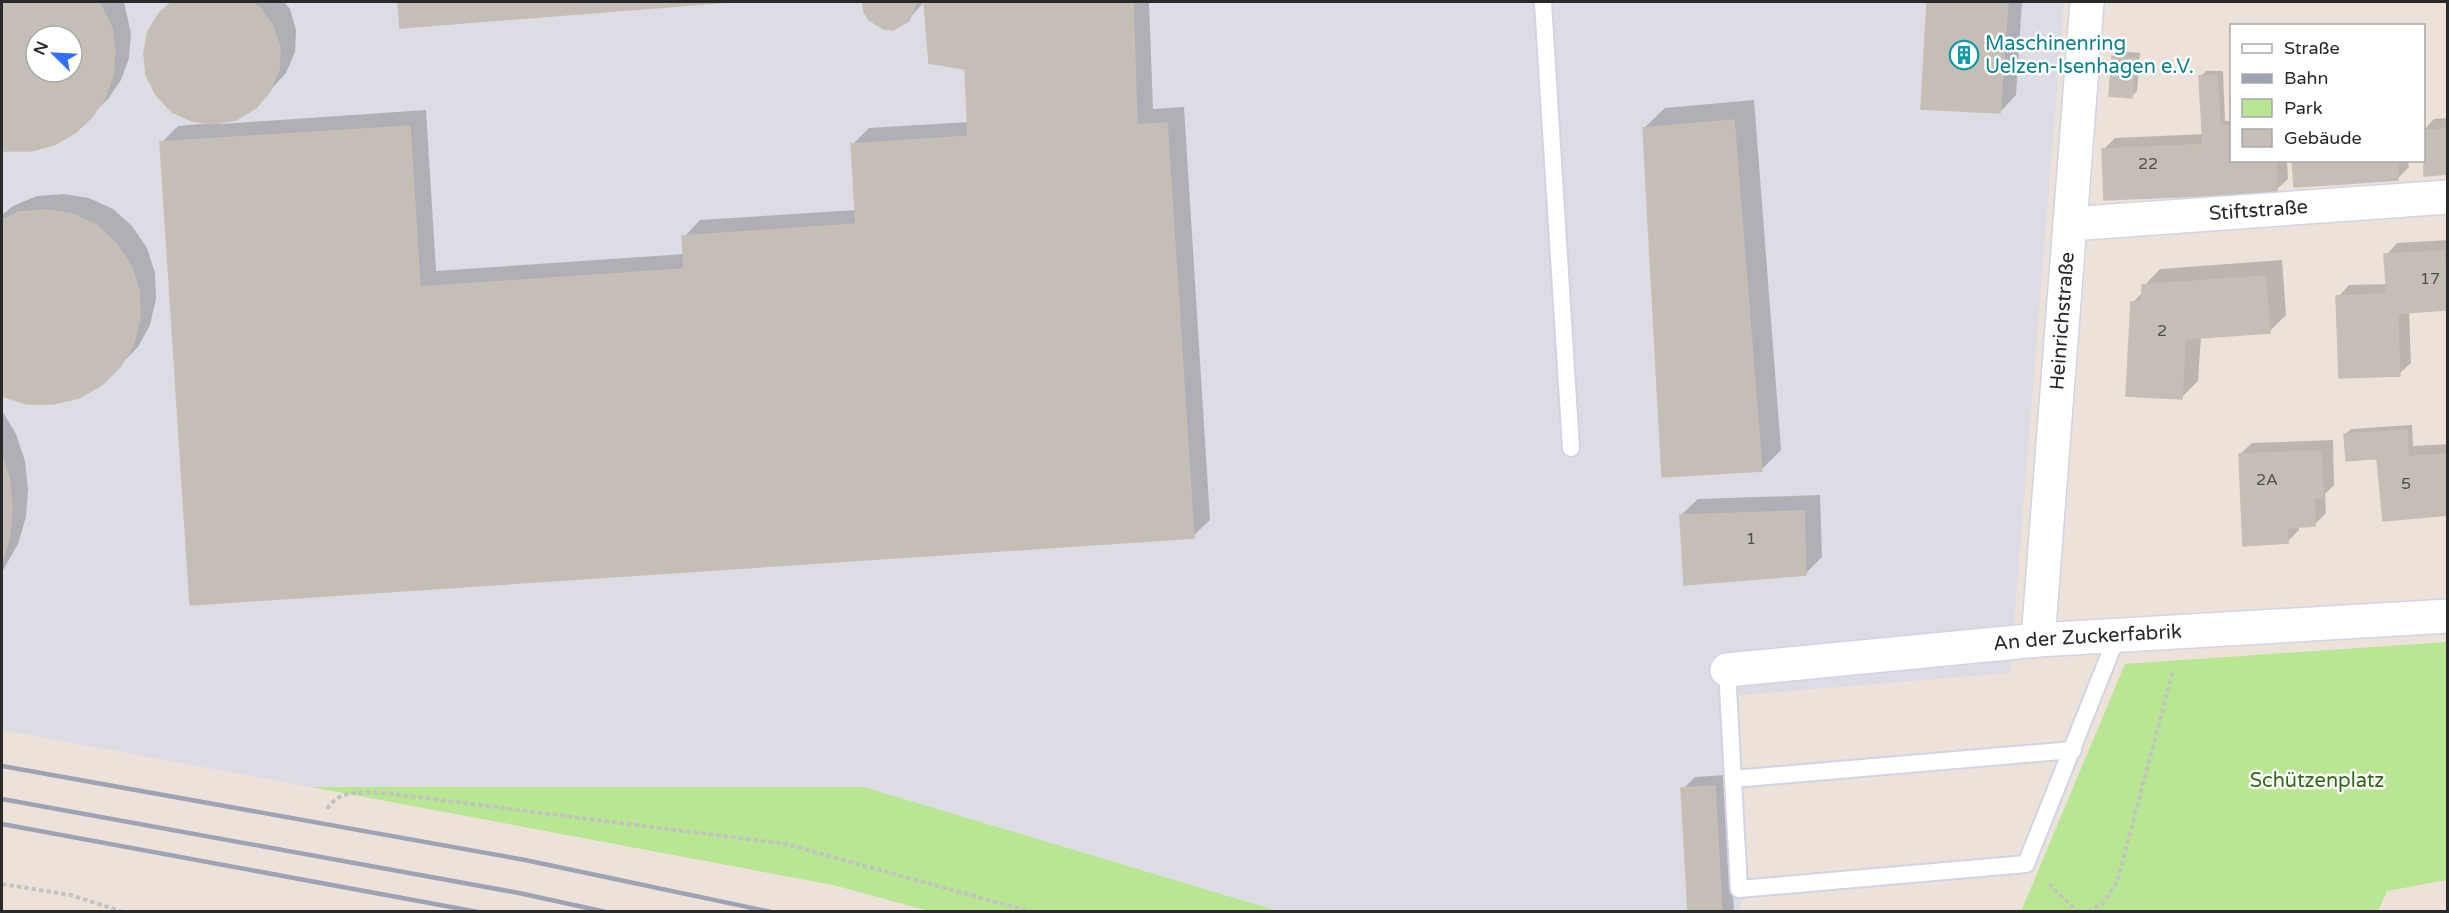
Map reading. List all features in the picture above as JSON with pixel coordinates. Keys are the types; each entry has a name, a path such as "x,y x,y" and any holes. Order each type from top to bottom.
{"street":[{"name":"Heinrichstraße","path":"2038,640 2087,2"},
{"name":"Stiftstraße","path":"2070,224 2448,197"},
{"name":"An der Zuckerfabrik","path":"1727,670 2038,640 2448,616"}],"lane":[{"path":"1542,2 1571,448"},
{"path":"1727,670 1739,889 2026,864 2073,750 2116,636"},
{"path":"1733,780 2073,750"}],"path":[{"path":"2088,912 2103,903 2117,882 2183,633"},
{"path":"327,809 333,799 345,794 385,793 786,844 1032,912"},
{"path":"2026,864 2078,912"},
{"path":"2,884 71,895 123,912"}],"shaded area":[{"path":"2,2 2064,2 2010,673 1730,696 1741,912 1278,911 864,787 311,787 2,730"}],"green space":[{"name":"Schützenplatz","path":"2447,642 2447,880 2387,891 2378,911 2010,911 2022,909 2125,664"},
{"path":"311,787 864,787 1278,911 929,911 833,885"}],"building":[{"path":"2,2 99,2 112,28 115,52 113,75 105,98 92,117 75,133 54,145 31,151 2,151"},
{"path":"172,2 251,2 260,8 273,26 280,48 279,70 270,91 256,108 236,120 214,124 192,121 172,112 156,95 146,75 144,53 148,31 160,12"},
{"path":"398,2 729,2 400,28"},
{"path":"863,2 915,2 915,5 909,21 893,30 884,29 869,20 864,12"},
{"path":"924,2 1133,2 1137,125 968,137 965,69 929,63"},
{"name":"Maschinenring Uelzen-Isenhagen e.V.","path":"1927,2 2008,2 2000,113 1921,109"},
{"path":"2112,56 2135,58 2132,98 2109,96"},
{"path":"2199,76 2217,76 2220,126 2230,126 2230,143 2203,145"},
{"path":"1734,120 1762,471 1662,477 1643,128"},
{"path":"1167,123 1194,538 190,605 160,142 410,126 420,287 684,269 682,236 856,224 851,144"},
{"path":"2448,129 2448,174 2424,176 2425,130"},
{"path":"2230,143 2230,162 2276,162 2277,192 2197,196 2195,145"},
{"path":"2195,145 2197,196 2104,200 2102,149"},
{"path":"2292,162 2342,162 2343,184 2294,187"},
{"path":"2342,162 2397,162 2398,180 2343,184"},
{"path":"46,210 72,214 96,225 116,243 131,265 139,290 140,317 134,343 121,366 102,385 79,398 53,404 27,404 2,396 2,220 19,212"},
{"path":"2444,251 2447,310 2388,314 2384,254"},
{"path":"2265,276 2270,333 2185,339 2182,399 2126,396 2131,302 2142,302 2142,285"},
{"path":"2387,294 2388,314 2397,313 2400,376 2339,378 2336,296"},
{"path":"2407,430 2408,456 2346,461 2344,434"},
{"path":"2321,451 2323,498 2241,502 2239,454"},
{"path":"2448,454 2448,515 2383,521 2377,459"},
{"path":"2,456 9,478 12,506 10,535 2,563"},
{"path":"2314,498 2315,526 2287,528 2288,543 2243,546 2241,502"},
{"path":"1804,511 1806,575 1684,585 1680,515"},
{"path":"1715,786 1722,912 1688,912 1681,788"}],"railway":[{"path":"2,766 525,860 771,912"},
{"path":"2,799 519,893 606,912"},
{"path":"2,824 478,912"}],"place":[{"name":"Maschinenring Uelzen-Isenhagen e.V.","path":"1964,55"}]}
